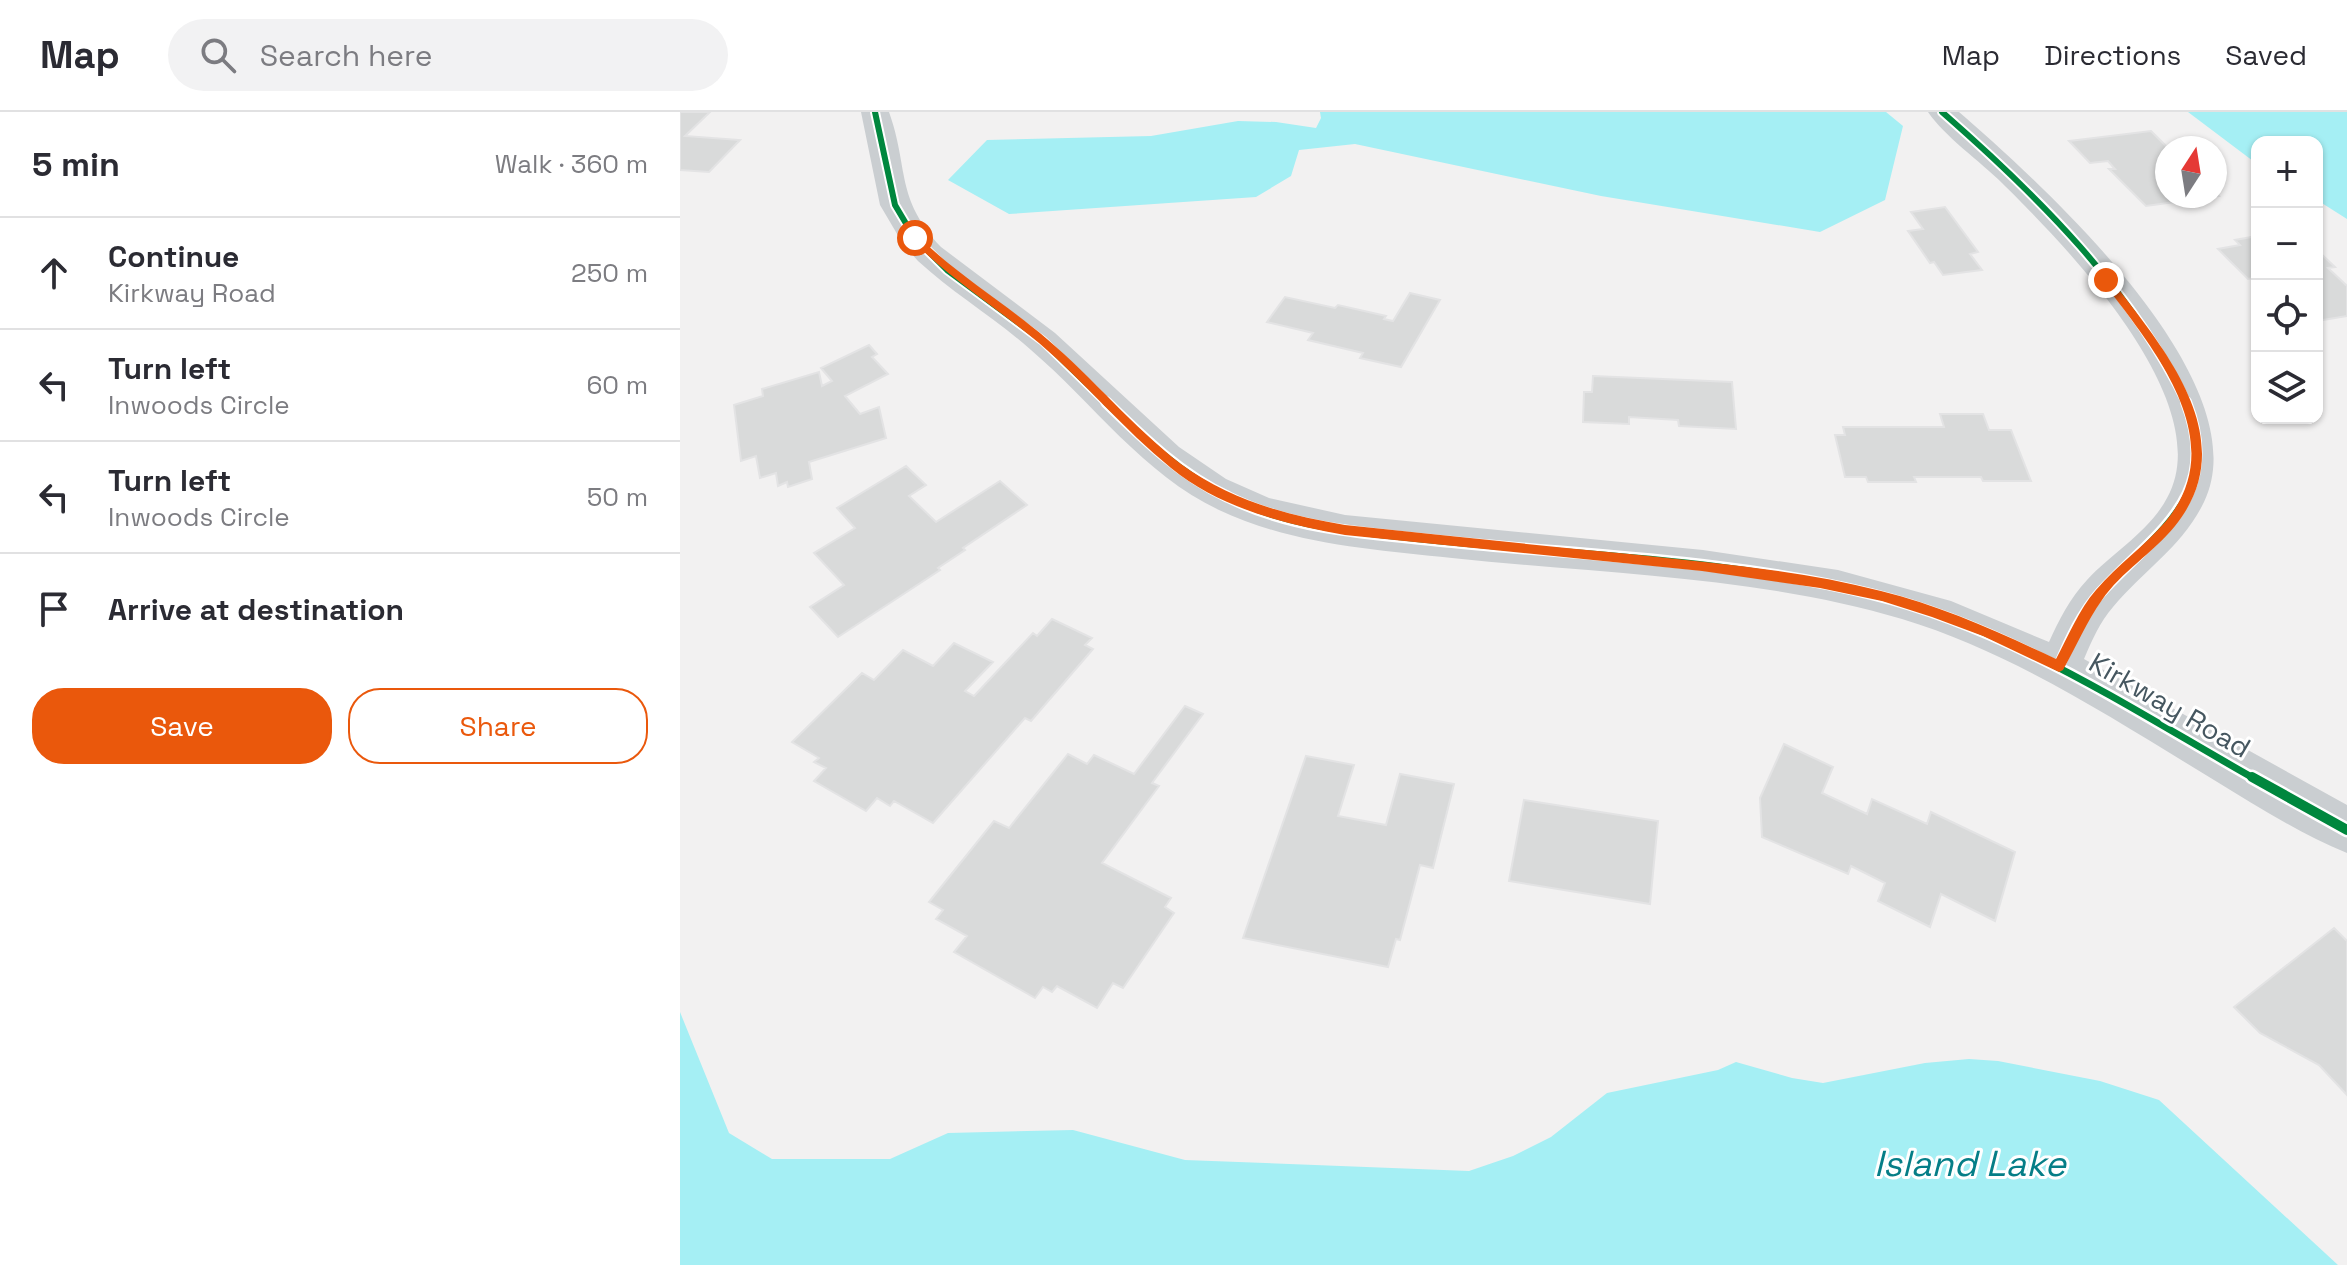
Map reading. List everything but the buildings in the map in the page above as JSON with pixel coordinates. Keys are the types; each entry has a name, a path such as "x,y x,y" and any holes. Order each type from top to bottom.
{"street":[{"path":"1942,112 2027,189 2131,310 2169,363 2195,431 2194,476 2181,508 2169,525 2098,596 2075,632 2059,666"},
{"name":"Kirkway Road","path":"887,122 892,196 915,238 933,256 1042,341 1176,466 1214,491 1294,521 1345,530 1702,566 1820,583 1882,596 1987,632 2059,666 2347,830"}],"water":[{"path":"1320,112 1886,112 1903,126 1885,200 1820,232 1601,196 1355,144 1299,150 1291,176 1256,197 1009,214 948,180 987,140 1151,136 1238,121 1276,122 1316,128 1321,118"},
{"path":"2188,112 2347,112 2347,219 2323,204 2323,136 2251,136 2251,159 2227,141 2227,136 2220,136"},
{"name":"Island Lake","path":"680,1012 729,1133 772,1159 890,1159 948,1133 1073,1130 1185,1160 1469,1171 1513,1156 1551,1137 1607,1093 1718,1070 1736,1062 1792,1078 1823,1083 1925,1063 1969,1059 1998,1061 2100,1081 2159,1100 2338,1265 680,1265"}],"cycle path":[{"path":"875,112 895,205 914,237 929,254 1043,341 1166,457 1228,497 1277,516 1345,530 1737,570 1838,586 1904,603 1990,634 2043,659 2347,830"},
{"path":"1942,112 2055,219 2134,313 2166,360 2188,405 2197,445 2194,478 2181,509 2154,542 2094,600 2059,666"}],"route":[{"path":"915,238 933,256 1042,341 1176,466 1214,491 1251,507 1294,521 1345,530 1702,566 1820,583 1882,596 1934,612 1987,632 2059,666 2070,641 2098,596 2169,525 2181,508 2194,476 2196,461 2197,443 2192,419 2169,363 2106,280"}]}
